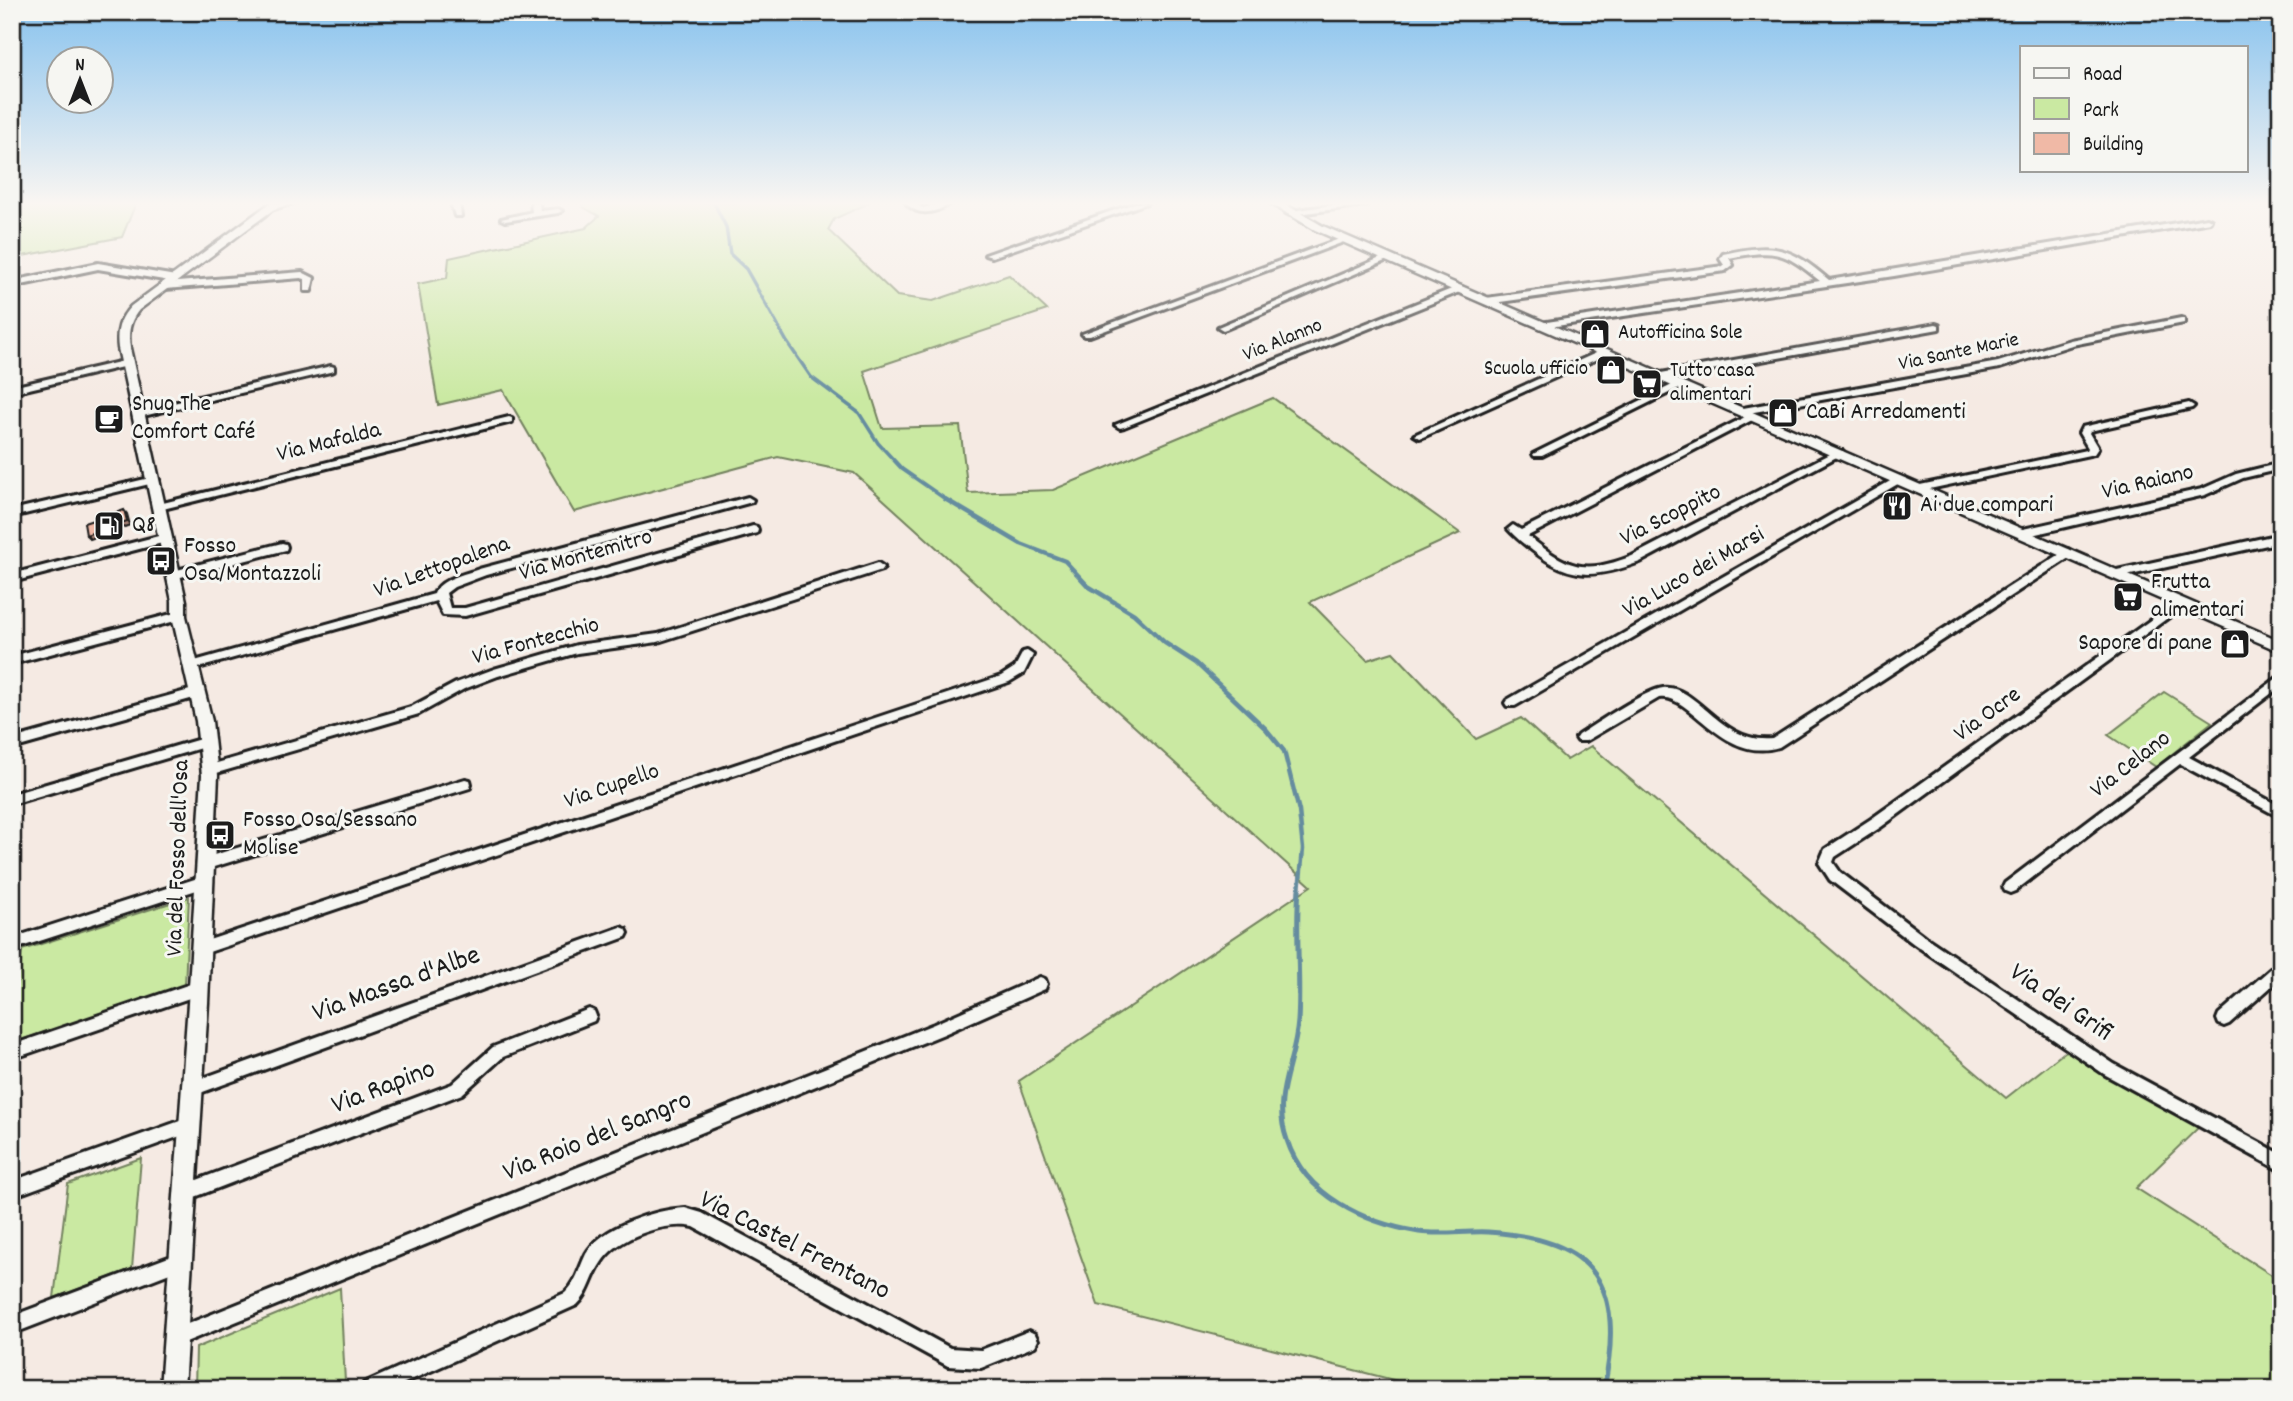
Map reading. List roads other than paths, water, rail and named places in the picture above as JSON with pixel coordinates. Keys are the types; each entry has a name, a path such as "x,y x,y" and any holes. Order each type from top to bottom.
{"street":[{"path":"12,284 87,268"},
{"path":"112,268 176,279"},
{"name":"Via del Fosso dell'Osa","path":"167,1387 176,1337 187,1192 210,770 207,742 179,616 166,538 122,338 125,322 135,308 190,268"},
{"path":"1087,334 1267,268"},
{"path":"1223,327 1363,268"},
{"path":"1412,268 2180,603 2274,639 2281,647"},
{"path":"1486,301 1719,268"},
{"path":"1809,268 1827,283"},
{"path":"1543,325 1915,268"},
{"path":"165,286 302,275 310,278 308,289"},
{"name":"Via Alanno","path":"1120,425 1459,289"},
{"name":"Via Sante Marie","path":"1517,532 1748,414 2000,365 2070,343 2181,321"},
{"path":"1661,376 1936,327"},
{"path":"1419,435 1605,352"},
{"path":"12,390 128,363"},
{"path":"139,414 331,369"},
{"path":"1538,454 1680,384"},
{"path":"1920,488 2090,452 2093,448 2084,433 2087,429 2189,406"},
{"name":"Via Mafalda","path":"159,507 509,420"},
{"name":"Via Scoppito","path":"1517,532 1562,566 1589,572 1605,571 1636,559 1839,453"},
{"name":"Via Raiano","path":"2023,533 2205,492 2240,475 2281,466"},
{"name":"Via Luco dei Marsi","path":"1511,703 1899,479"},
{"path":"12,514 153,480"},
{"name":"Via Lettopalena","path":"191,666 440,596 446,586 472,576 748,500"},
{"name":"Via Montemitro","path":"440,596 447,612 465,612 753,530"},
{"path":"12,578 166,538"},
{"path":"2117,574 2281,538"},
{"path":"173,575 282,547"},
{"path":"1582,738 1656,694 1666,692 1677,694 1739,740 1770,745 2068,552"},
{"name":"Via Fontecchio","path":"210,770 402,716 426,706 460,686 506,669 595,645 658,638 878,567"},
{"name":"Via Ocre","path":"1826,863 1830,853 1876,823 2180,603"},
{"path":"12,660 179,616"},
{"name":"Via Cupello","path":"200,949 1005,679 1017,673 1027,654"},
{"name":"Via Celano","path":"2010,887 2281,679"},
{"path":"12,744 197,693"},
{"path":"12,799 207,742"},
{"path":"2179,757 2281,813"},
{"path":"12,944 204,873 466,784"},
{"name":"Via dei Grifi","path":"1826,863 1835,876 1919,940 2109,1069 2281,1163"},
{"name":"Via Massa d'Albe","path":"192,1088 621,933"},
{"path":"2224,1019 2281,969"},
{"name":"Via Roio del Sangro","path":"176,1337 939,1029 1040,985"},
{"path":"12,1052 199,988"},
{"name":"Via Rapino","path":"187,1192 457,1089 474,1077 487,1060 498,1052 589,1016"},
{"path":"12,1189 191,1125"},
{"name":"Via Castel Frentano","path":"370,1389 571,1299 584,1286 594,1259 603,1248 649,1223 675,1216 696,1219 947,1357 981,1359 1029,1340"},
{"path":"12,1325 182,1260"}],"waterway":[{"path":"745,268 787,342 811,377 859,413 878,443 902,469 946,499"},
{"path":"946,499 1021,544 1065,561 1088,586 1134,614 1165,643 1196,663 1266,729 1284,751 1299,811 1303,849 1299,891"},
{"path":"1299,889 1298,1021 1285,1080 1282,1109 1287,1140 1296,1160 1322,1191 1358,1214 1378,1222 1419,1232 1488,1232 1525,1236 1555,1245 1578,1257 1595,1274 1605,1295 1610,1322 1610,1353 1604,1389"}],"place":[{"name":"Autofficina Sole","path":"1595,334"},
{"name":"Scuola ufficio","path":"1611,370"},
{"name":"Tutto casa alimentari","path":"1647,384"},
{"name":"CaBi Arredamenti","path":"1783,413"},
{"name":"Snug The Comfort Café","path":"109,419"},
{"name":"Ai due compari","path":"1897,506"},
{"name":"Q8","path":"109,526"},
{"name":"Fosso Osa/Montazzoli","path":"161,561"},
{"name":"Frutta alimentari","path":"2128,597"},
{"name":"Sapore di pane","path":"2235,644"},
{"name":"Fosso Osa/Sessano Molise","path":"220,835"}]}
